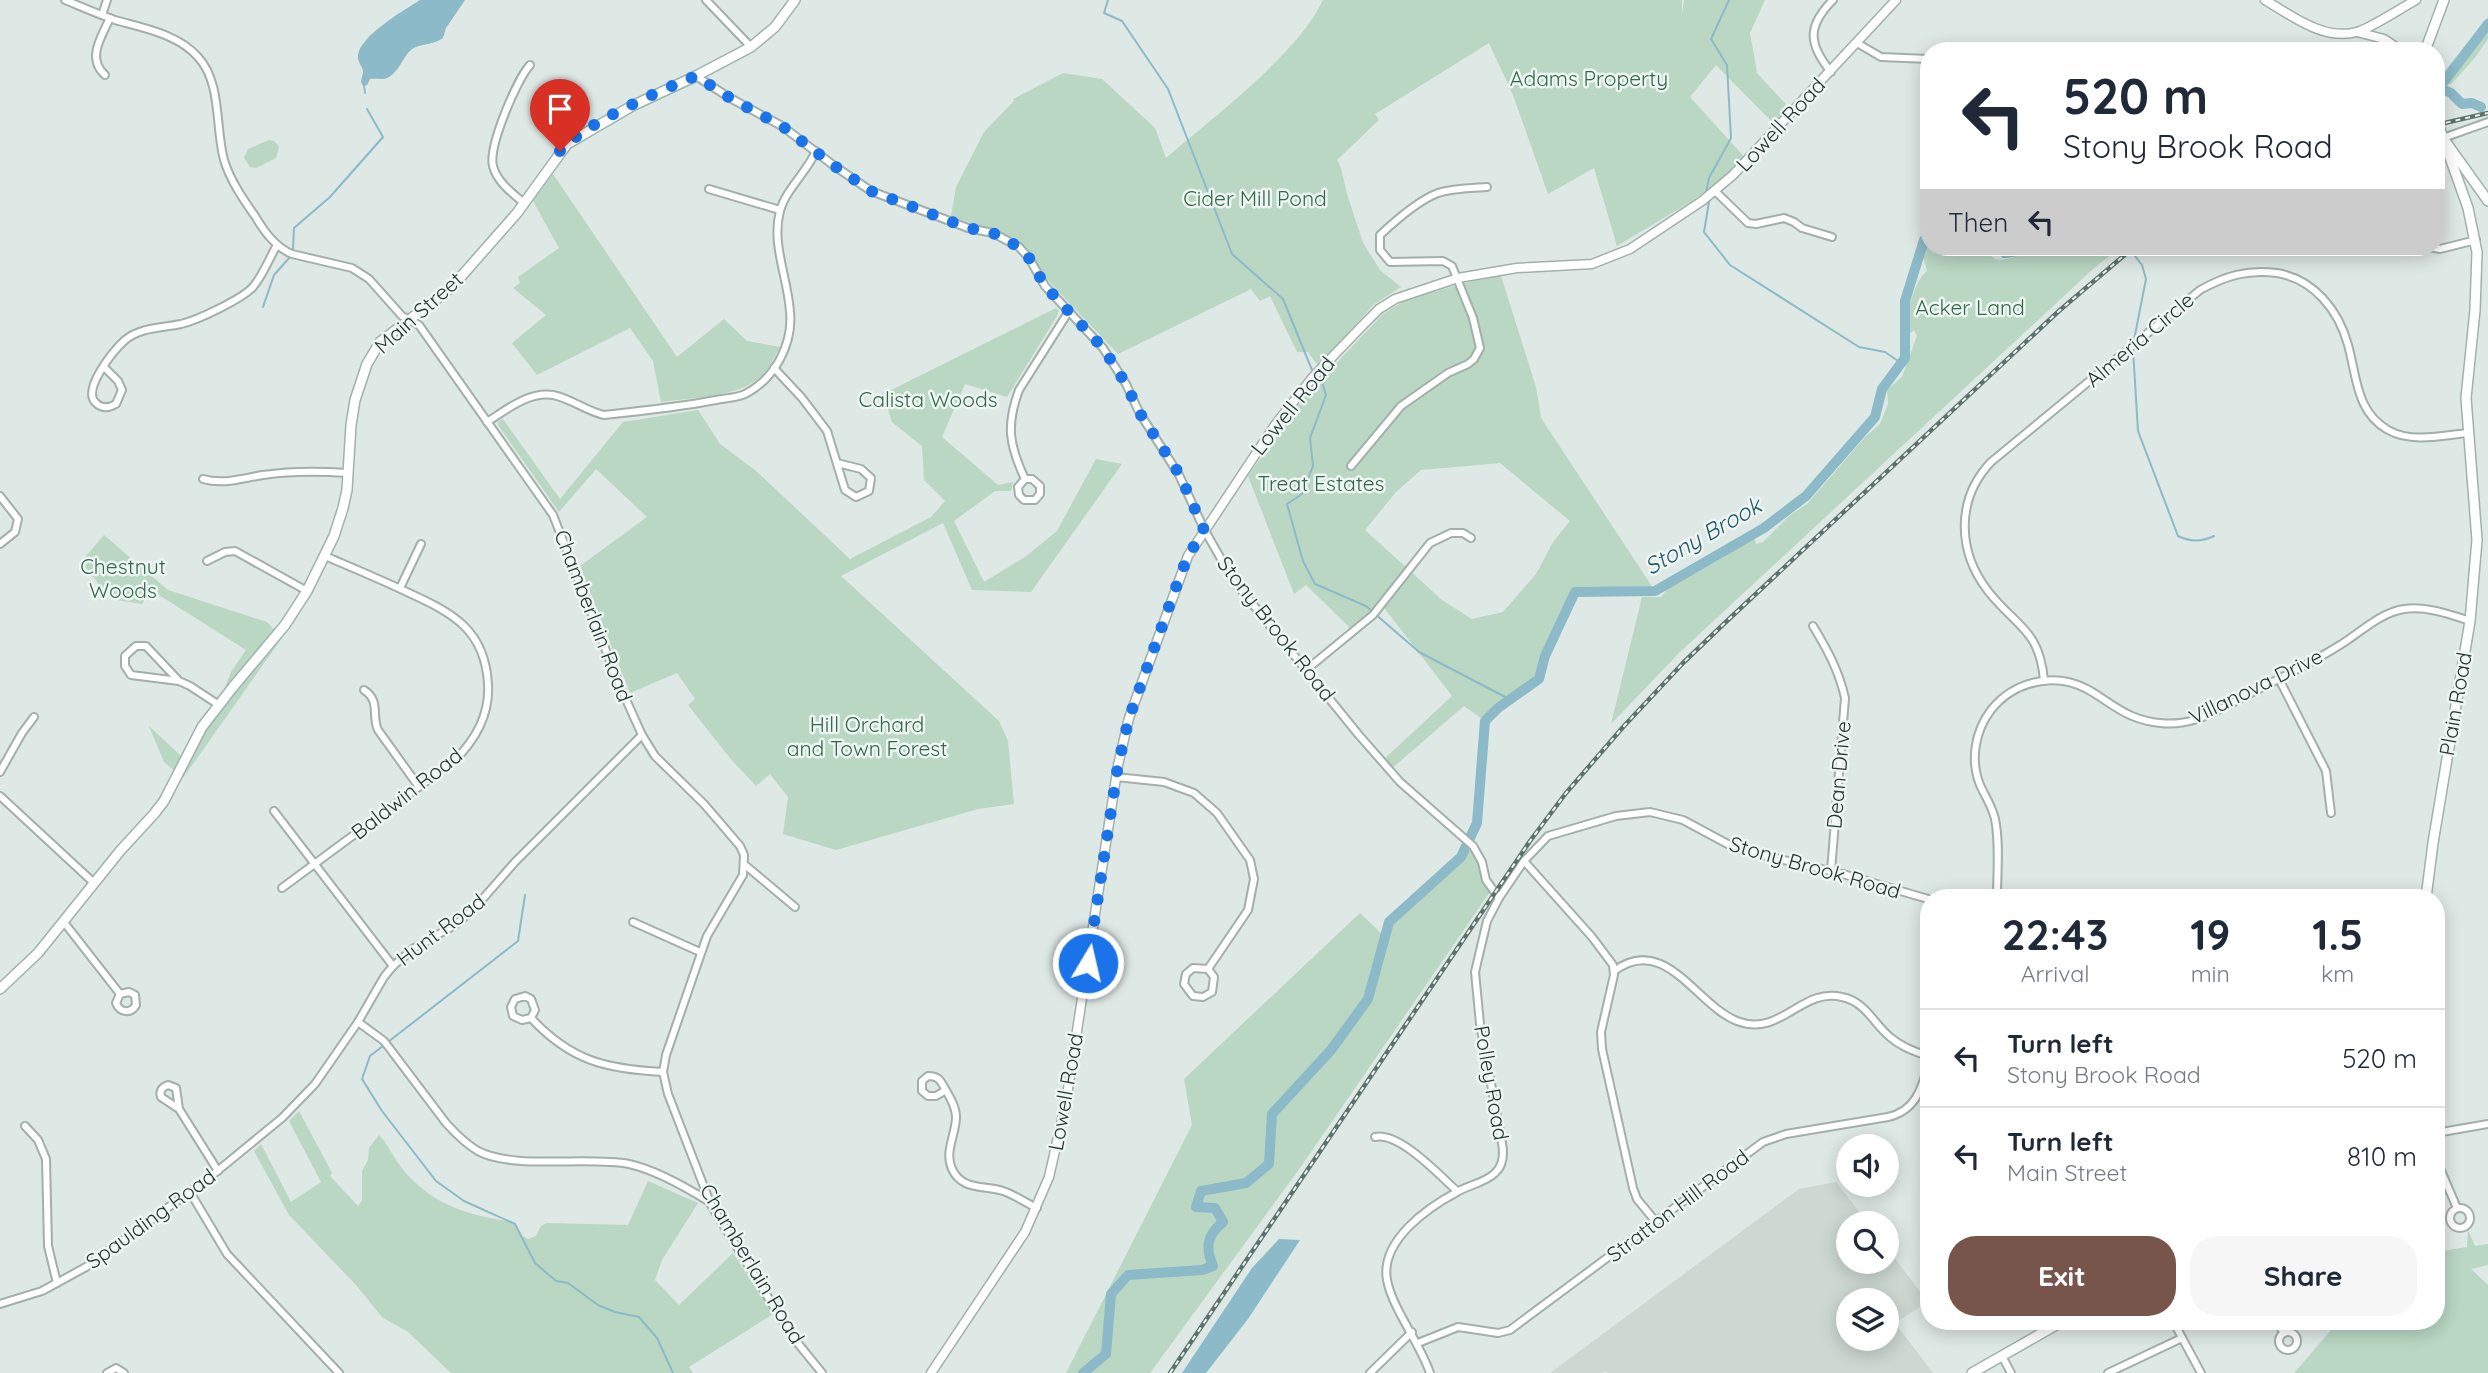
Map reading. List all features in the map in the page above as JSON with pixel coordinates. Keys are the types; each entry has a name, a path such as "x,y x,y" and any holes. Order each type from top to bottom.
{"main road":[{"name":"Main Street","path":"0,989 38,953 154,814 164,801 195,737 285,625 307,592 325,556 343,508 351,425 360,380 380,342 451,288 524,203 560,151 575,137 751,47 775,27 795,0"},
{"path":"2428,42 2444,0"},
{"path":"2445,141 2488,201"},
{"name":"Plain Road","path":"2427,889 2432,843 2470,621 2477,540 2467,433 2466,375 2477,276 2476,240 2468,208 2445,144"},
{"path":"1972,1373 2048,1330"}],"street":[{"path":"65,0 110,18 162,34 196,54 212,85 227,170 259,222 277,245 258,280 247,292 187,322 135,334 120,346 104,367 93,384 91,394 96,403 106,407 116,404 122,390 118,381 104,367"},
{"path":"102,15 107,0"},
{"path":"706,0 751,47"},
{"path":"1830,72 1816,52 1814,33 1819,16 1833,0"},
{"name":"Lowell Road","path":"931,1373 1012,1254 1037,1209 1051,1170 1066,1102 1125,734 1188,556 1249,461 1303,389 1364,324 1395,299 1458,278 1517,268 1592,264 1607,260 1630,249 1715,191 1740,168 1896,0"},
{"path":"2265,0 2316,29 2332,33 2357,32 2391,42"},
{"path":"2357,32 2416,0"},
{"path":"105,75 98,67 95,55 110,18"},
{"path":"1857,43 1881,57 1920,59"},
{"path":"524,203 496,174 492,155 503,119 524,71 530,65"},
{"name":"Stony Brook Road","path":"696,76 782,126 871,191 968,228 993,233 1011,241 1026,254 1045,286 1103,348 1126,384 1139,412 1180,475 1204,530 1233,580 1400,782 1473,846 1482,862 1486,880 1499,898 1524,861 1548,836 1616,816 1650,812 1684,820 1737,849 1831,871 1920,897"},
{"path":"2445,137 2488,122"},
{"path":"487,422 522,400 540,395 554,395 604,415 696,404 746,394 774,368 786,349 790,334 790,312 777,232 780,210 816,151"},
{"path":"1351,467 1401,406 1448,373 1468,364 1480,348 1473,318 1452,266 1446,261 1387,260 1380,250 1379,238 1392,224 1436,193 1487,187"},
{"path":"709,189 780,210"},
{"path":"1715,191 1748,223 1759,224 1780,217 1802,228 1832,237"},
{"path":"2445,248 2476,240"},
{"name":"Chamberlain Road","path":"277,245 292,254 352,268 369,279 402,316 419,325 553,514 619,684 642,735 655,756 733,837 744,855 745,865 740,883 719,915 700,952 666,1055 663,1072 674,1111 709,1202 792,1336 822,1373"},
{"name":"Almeria Circle","path":"2045,681 2040,655 2033,639 1988,591 1972,561 1963,525 1971,490 1991,462 2200,290 2228,276 2242,273 2282,274 2304,283 2327,302 2341,324 2349,347 2358,393 2371,416 2388,430 2416,438 2467,433"},
{"path":"1025,479 1009,435 1014,403 1019,390 1069,311"},
{"path":"774,368 822,424 830,438 837,463 848,493 861,496 869,491 871,478 866,471 837,463"},
{"path":"203,480 211,482 263,475 347,473"},
{"path":"0,496 18,519 15,532 0,544"},
{"path":"1306,670 1373,615 1424,549 1437,538 1459,532 1471,538"},
{"path":"400,589 421,544"},
{"path":"207,561 225,552 234,551 307,592"},
{"name":"Baldwin Road","path":"282,888 455,760 476,736 486,710 488,678 481,651 464,624 447,610 325,556"},
{"name":"Villanova Drive","path":"1997,889 1996,827 1992,807 1979,783 1976,768 1977,737 1987,716 2002,699 2022,686 2045,681 2068,682 2083,687 2131,716 2164,723 2196,720 2337,647 2393,611 2429,609 2470,621"},
{"name":"Dean Drive","path":"1813,626 1841,678 1845,698 1831,871"},
{"path":"179,681 146,646 136,646 125,656 125,666 131,675 179,681 219,705"},
{"path":"2278,679 2326,771 2331,813"},
{"path":"364,690 375,702 375,726 419,786"},
{"path":"0,772 34,717"},
{"name":"Hunt Road","path":"289,1111 315,1084 393,966 414,948 454,925 478,906 515,862 642,735"},
{"path":"1116,777 1164,782 1194,793 1217,813 1250,860 1254,879 1248,910 1208,969"},
{"path":"0,796 94,883"},
{"path":"274,811 393,966"},
{"path":"1524,861 1592,937 1613,965 1602,1025 1602,1049 1631,1182 1637,1199 1656,1222"},
{"path":"745,865 795,907"},
{"name":"Polley Road","path":"1430,1373 1388,1284 1387,1272 1389,1259 1401,1236 1419,1218 1457,1191 1493,1175 1503,1158 1480,1024 1475,972 1486,921 1499,898"},
{"path":"63,921 120,994"},
{"path":"633,922 700,952"},
{"path":"1614,971 1621,966 1647,960 1665,965 1726,1016 1755,1025 1778,1020 1819,998 1839,996 1864,1007 1892,1039 1920,1052"},
{"path":"1198,967 1208,969 1215,982 1212,992 1203,998 1189,993 1184,985 1189,970 1198,967"},
{"path":"525,996 533,1001 536,1010 531,1018 522,1020 513,1016 511,1007 516,999 525,996"},
{"path":"531,1018 557,1044 580,1057 599,1063 663,1072"},
{"path":"358,1022 384,1041 446,1123 479,1152 504,1160 627,1164 675,1182 709,1202"},
{"name":"Stratton Hill Road","path":"1418,1343 1458,1327 1498,1333 1510,1330 1768,1140 1786,1134 1888,1117 1905,1111 1920,1088"},
{"path":"946,1090 956,1113 949,1156 955,1175 968,1185 1005,1191 1037,1209"},
{"path":"178,1109 218,1171"},
{"name":"Spaulding Road","path":"0,1304 25,1297 86,1267 218,1171 289,1111"},
{"path":"2445,1131 2488,1124"},
{"path":"24,1126 38,1140 46,1158 48,1246 57,1283"},
{"path":"1376,1137 1381,1136 1403,1145 1457,1191"},
{"path":"2445,1181 2457,1208"},
{"path":"190,1192 226,1254 339,1373"},
{"path":"2178,1330 2201,1373"},
{"path":"1370,1373 1412,1332"},
{"path":"2108,1373 2182,1338"},
{"path":"2003,1356 2011,1373"},
{"path":"107,1373 116,1368 124,1373"}],"shaded area":[{"path":"1836,1182 1836,1197 1848,1197 1859,1211 1836,1211 1836,1274 1899,1274 1899,1264 1920,1291 1920,1307 1899,1320 1899,1288 1836,1288 1836,1351 1899,1351 1899,1328 1933,1373 1606,1371 1550,1373 1799,1189"}],"green space":[{"name":"Cider Mill Pond","path":"1323,0 1682,0 1682,14 1684,0 1765,0 1750,33 1757,73 1793,112 1778,128 1716,65 1690,97 1747,160 1692,201 1617,246 1594,168 1548,194 1513,95 1489,43 1375,114 1379,120 1337,160 1363,243 1380,270 1401,287 1373,305 1319,367 1308,352 1297,352 1270,296 1260,301 1251,289 1118,354 1041,273 1027,248 1014,238 951,216 956,187 984,132 1013,99 1063,73 1102,79 1155,128 1166,158 1274,63 1311,21"},
{"path":"2488,17 2488,39 2474,59 2451,84 2445,86 2445,71"},
{"path":"269,140 279,147 276,158 256,168 250,167 244,158 248,149"},
{"path":"553,174 677,357 724,319 747,341 780,347 762,376 737,390 661,402 653,361 630,328 537,375 512,343 546,315 513,288 520,283 518,277 559,248 533,201"},
{"name":"Acker Land","path":"1923,256 1991,256 2001,260 2021,256 2109,256 1680,652 1611,724 1642,597 1661,597 1668,588 1719,560 1747,540 1754,538 1756,544 1763,542 1789,516 1807,504 1865,437 1880,424 1888,404 1887,390 1902,377 1917,336 1914,330 1907,336 1906,321 1914,291 1927,271"},
{"name":"Treat Estates","path":"1501,276 1536,387 1541,418 1655,591 1575,592 1545,656 1539,679 1485,721 1464,706 1390,770 1382,761 1452,696 1382,605 1353,631 1306,585 1294,594 1248,476 1307,394 1384,313 1408,299","holes":["1500,463 1570,521 1553,542 1536,574 1503,612 1472,619 1442,600 1365,530 1396,492 1421,470"]},
{"name":"Hill Orchard and Town Forest","path":"1056,308 1059,311 1056,318 1007,397 965,384 942,437 998,485 1013,482 1011,491 995,491 954,521 984,582 1025,557 1057,531 1096,459 1122,464 1031,592 972,590 943,523 841,576 999,721 1008,741 1014,804 978,809 836,850 783,834 788,797 770,774 756,786 730,758 688,705 695,699 677,673 630,693 580,566 647,517 596,469 559,512 498,425 499,421 503,419 560,499 623,422 698,410 720,444 755,470 850,559 931,517 945,501 924,480 922,446 892,422 883,394"},
{"name":"Chestnut Woods","path":"104,535 168,590 267,622 282,638 183,778 164,762 149,726 181,756 217,707 231,672 246,650 151,590 142,604 111,599 81,562"},
{"path":"1473,846 1492,889 1300,1168 1150,1373 1066,1373 1192,1125 1184,1079 1360,913 1385,937 1389,922"},
{"path":"299,1111 332,1173 330,1176 358,1206 362,1201 362,1171 368,1160 369,1148 379,1135 401,1167 425,1191 465,1212 512,1222 521,1235 528,1239 536,1236 541,1226 547,1223 628,1225 648,1181 698,1203 662,1260 655,1280 679,1305 733,1253 773,1314 689,1367 693,1373 451,1373 408,1332 382,1317 356,1285 289,1215 254,1151 261,1144 291,1202 321,1182 289,1121"},
{"path":"2468,1230 2475,1246 2488,1244 2488,1265 2471,1269 2488,1285 2488,1373 2294,1373 2331,1330 2445,1330 2445,1251 2467,1247"}],"water":[{"path":"420,0 465,0 446,28 443,38 412,49 391,76 385,79 370,79 367,85 363,86 363,71 358,57 361,47 384,24"},
{"path":"1279,1239 1300,1240 1248,1319 1206,1373 1182,1373 1252,1268"}],"waterway":[{"path":"1108,0 1104,13 1122,21 1168,89 1232,254 1283,299 1312,370"},
{"path":"1706,193 1709,178 1731,138 1727,65 1711,39 1729,0"},
{"name":"Stony Brook","path":"2445,80 2488,24"},
{"path":"364,85 365,93"},
{"path":"2445,90 2462,104 2472,103 2481,107"},
{"path":"293,249 294,228 330,197 383,137 367,109"},
{"path":"1709,202 1704,232 1730,265 1859,347 1885,352 1901,363"},
{"name":"Stony Brook","path":"1083,1373 1106,1354 1111,1294 1128,1275 1202,1270 1213,1266 1209,1242 1223,1222 1215,1208 1196,1207 1201,1191 1246,1183 1269,1164 1272,1114 1331,1050 1368,999 1389,922 1461,857 1477,823 1485,721 1498,708 1539,679 1545,656 1575,592 1655,591 1764,528 1806,496 1875,417 1882,389 1905,358 1905,301 1920,253"},
{"path":"2134,340 2146,279 2142,265 2135,256"},
{"path":"263,307 274,275 290,257"},
{"path":"2133,349 2138,431 2178,536 2196,540 2214,536"},
{"path":"1322,382 1326,395 1310,438 1313,466 1302,494 1287,504 1303,561 1315,584 1366,606 1419,652 1511,700"},
{"path":"525,895 518,941 370,1056 362,1079 382,1111 436,1181 464,1201 515,1224 535,1263 556,1281 568,1283 598,1305 639,1317 657,1338 673,1373"}],"railway":[{"path":"2445,123 2488,113"},
{"path":"1170,1373 1530,841 1566,793 1684,662 2060,310 2123,256"}],"route":[{"path":"560,151 575,137 597,124 696,76 782,126 871,191 968,228 993,233 1011,241 1026,254 1045,286 1103,348 1126,384 1139,412 1180,475 1204,530 1188,556 1180,576 1129,718 1118,765 1088,963"}],"park label":[{"name":"Adams Property","path":"1589,79"},
{"name":"Calista Woods","path":"928,400"}]}
